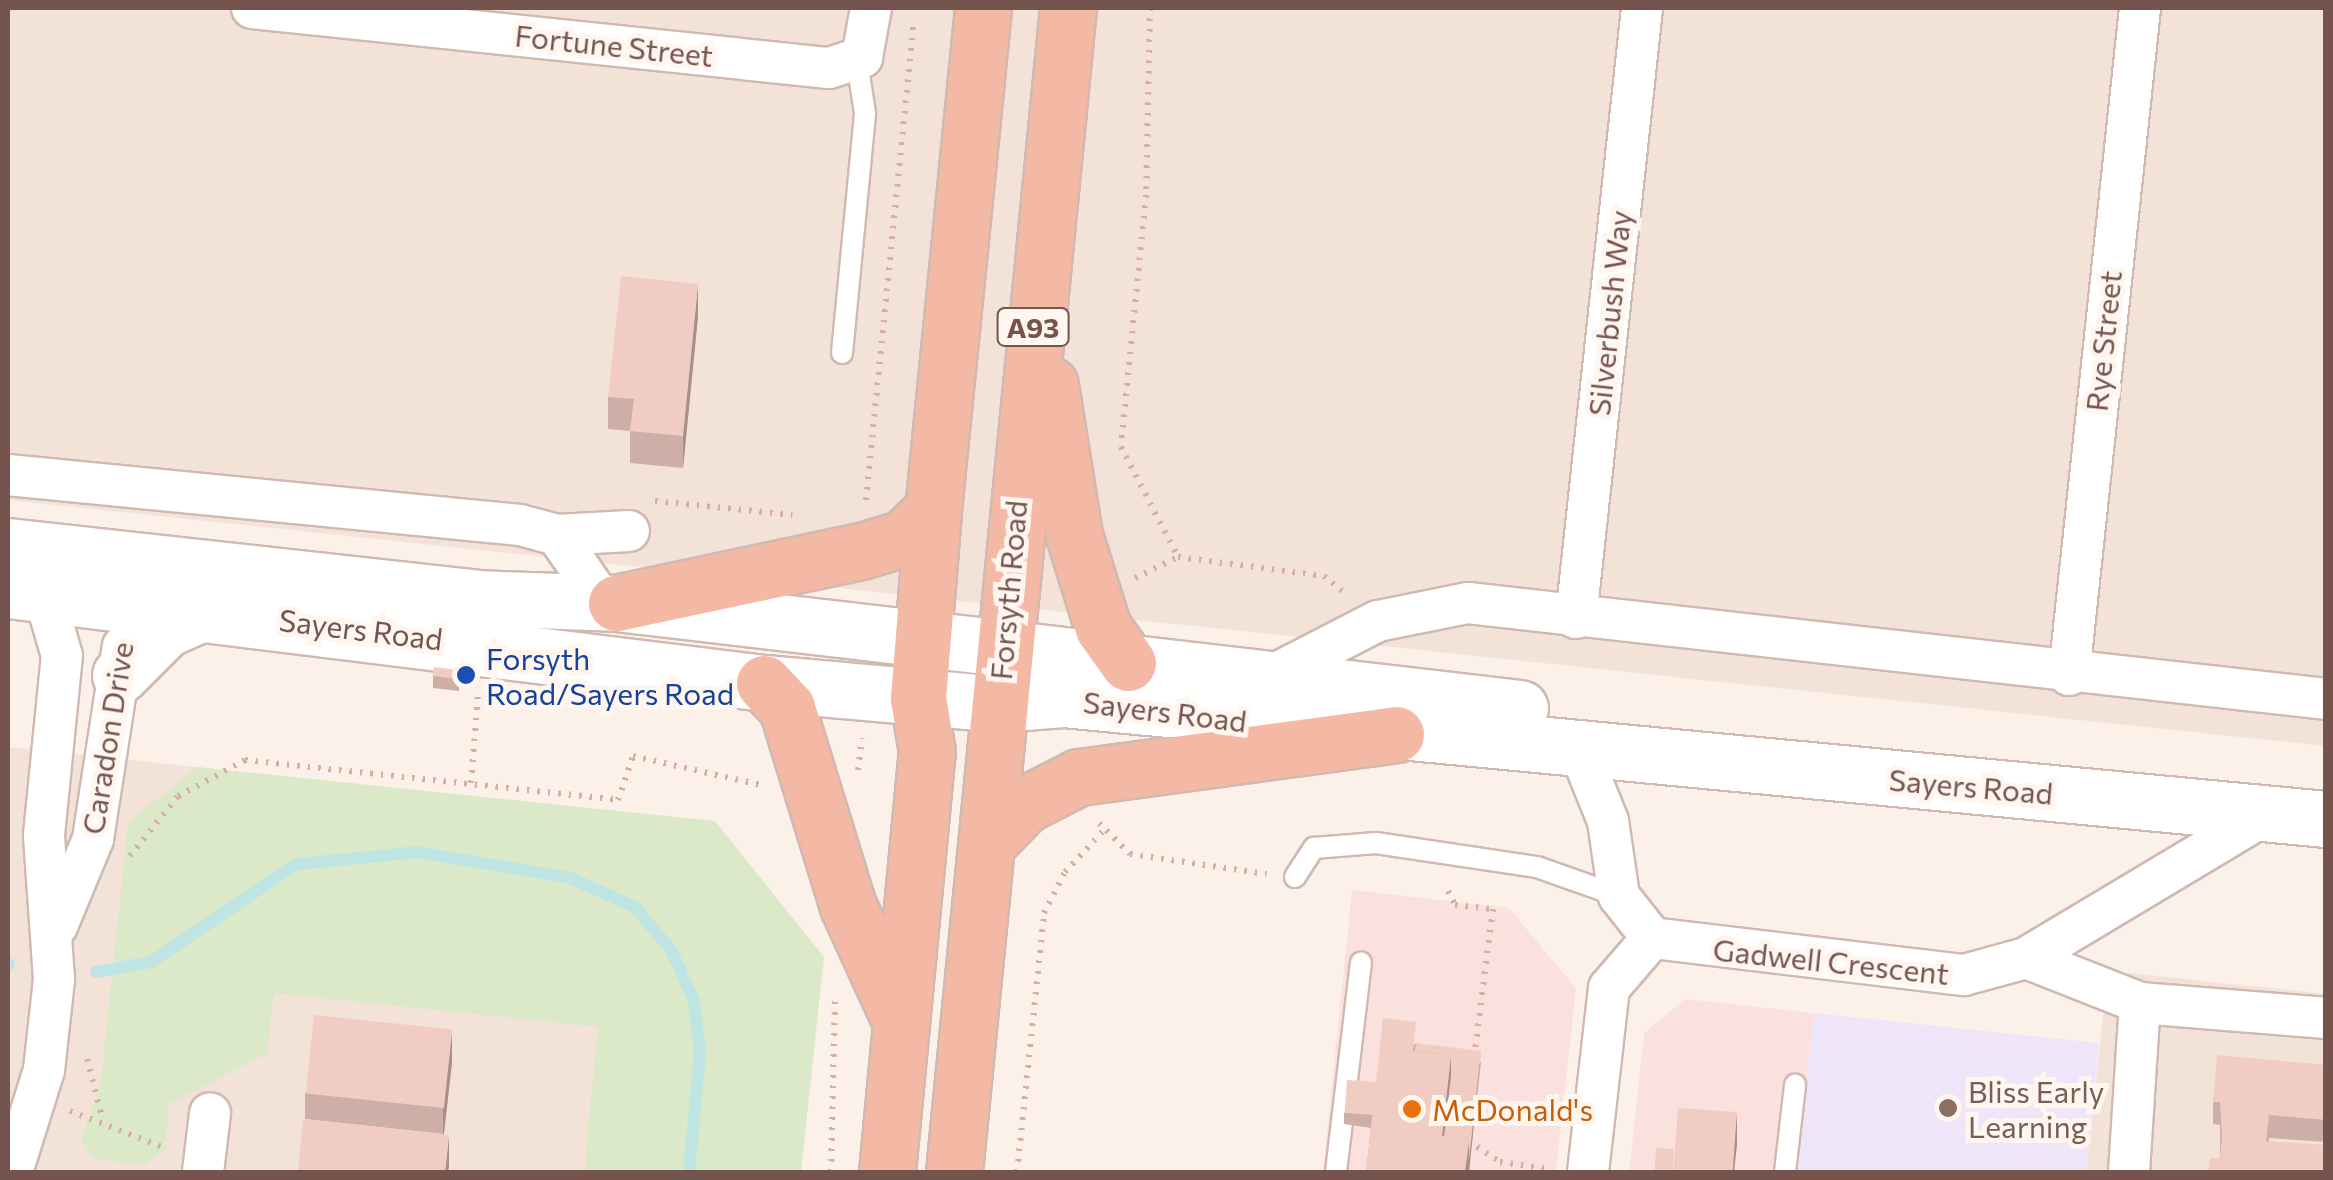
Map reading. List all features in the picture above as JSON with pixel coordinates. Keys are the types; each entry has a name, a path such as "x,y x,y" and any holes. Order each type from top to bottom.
{"highway":[{"name":"A93","path":"888,1172 928,736 918,698 933,510 983,8"},
{"name":"Forsyth Road","path":"954,1172 991,839 1001,647 1068,8"},
{"path":"1039,278 1074,536 1103,628 1128,663"},
{"path":"609,602 860,551 904,538 933,510"},
{"path":"764,683 788,708 848,906 900,1020"},
{"path":"991,839 1024,805 1079,776 1396,734"}],"main road":[{"name":"Sayers Road","path":"8,546 80,584 207,611 764,683 998,704 1062,699 1396,734 2326,820"},
{"name":"Sayers Road","path":"80,584 609,602 1263,680 2326,784"},
{"path":"118,686 166,629 207,611"}],"street":[{"name":"Fortune Street","path":"252,8 819,67 857,62"},
{"path":"857,62 871,8"},
{"name":"Silverbush Way","path":"1576,618 1642,8"},
{"name":"Rye Street","path":"2069,675 2140,8"},
{"path":"8,476 557,536 629,531"},
{"path":"557,536 609,602"},
{"name":"Caradon Drive","path":"12,1172 34,1108 57,926 44,834 61,672 80,584"},
{"name":"Caradon Drive","path":"57,926 93,840 118,686 80,584"},
{"name":"Sayers Road","path":"1263,680 1378,621 1468,603 2069,675 2326,700"},
{"path":"61,672 118,686"},
{"path":"1573,1172 1609,988 1652,938 1619,896 1608,821 1579,749"},
{"name":"Gadwell Crescent","path":"1652,938 1964,975 2026,958 2268,813"},
{"path":"2026,958 2140,1003 2326,1018"},
{"path":"2128,1172 2140,1003"},
{"path":"204,1163 210,1113"}],"lane":[{"path":"842,353 865,114 857,62"},
{"path":"1296,877 1314,848 1376,843 1538,867 1619,896"},
{"path":"1336,1172 1361,962"},
{"path":"1785,1172 1795,1084"}],"path":[{"path":"1150,8 1146,195 1121,447 1178,557 1324,576 1378,621"},
{"path":"121,865 178,796 245,760 618,800 632,756 769,787"},
{"path":"1079,776 1082,800 1104,830 1130,854 1296,877"},
{"path":"1017,1172 1044,913 1065,872 1104,830"},
{"path":"1448,891 1454,905 1492,909 1473,1066"},
{"path":"831,1172 834,976"},
{"path":"34,1108 102,1118 204,1163"},
{"path":"1466,1122 1463,1140 1500,1162 1573,1172"}],"shaded area":[{"path":"8,8 2325,8 2325,746 8,500"},
{"path":"8,747 623,812 584,1172 8,1172"},
{"path":"1352,890 1509,908 1576,988 1556,1172 1323,1172"},
{"path":"2108,971 2325,994 2325,1172 2086,1172"},
{"path":"1685,999 1814,1013 1797,1172 1629,1172 1644,1033"},
{"name":"Bliss Early Learning","path":"1814,1013 2099,1043 2086,1172 1797,1172"}],"green space":[{"path":"197,767 715,821 824,957 801,1172 584,1172 598,1027 274,993 267,1054 169,1104 165,1148 144,1165 93,1159 81,1139 101,1082 128,822"}],"building":[{"path":"621,276 698,284 683,436 630,431 634,399 608,397"},
{"path":"434,667 460,670 459,679 433,676"},
{"path":"314,1015 452,1030 444,1108 306,1094"},
{"name":"McDonald's","path":"1383,1018 1416,1022 1413,1051 1451,1055 1442,1136 1469,1140 1465,1172 1366,1172"},
{"path":"1416,1043 1481,1051 1469,1160 1469,1140 1444,1137 1451,1055 1415,1051"},
{"path":"2217,1055 2326,1065 2326,1120 2269,1115 2266,1141 2326,1145 2326,1172 2208,1172 2210,1158 2220,1158 2222,1137 2220,1102 2213,1102"},
{"path":"1347,1080 1376,1082 1374,1115 1345,1113"},
{"path":"1678,1108 1737,1112 1733,1172 1674,1172"},
{"path":"303,1119 449,1135 445,1172 298,1172"},
{"path":"1656,1148 1674,1149 1673,1172 1655,1171"}],"waterway":[{"path":"96,972 151,962 297,864 417,852 570,878 635,907 671,950 694,1001 700,1052 689,1172"}],"place":[{"name":"Forsyth Road/Sayers Road","path":"466,675"},
{"name":"Bliss Early Learning","path":"1948,1108"},
{"name":"McDonald's","path":"1412,1109"}]}
